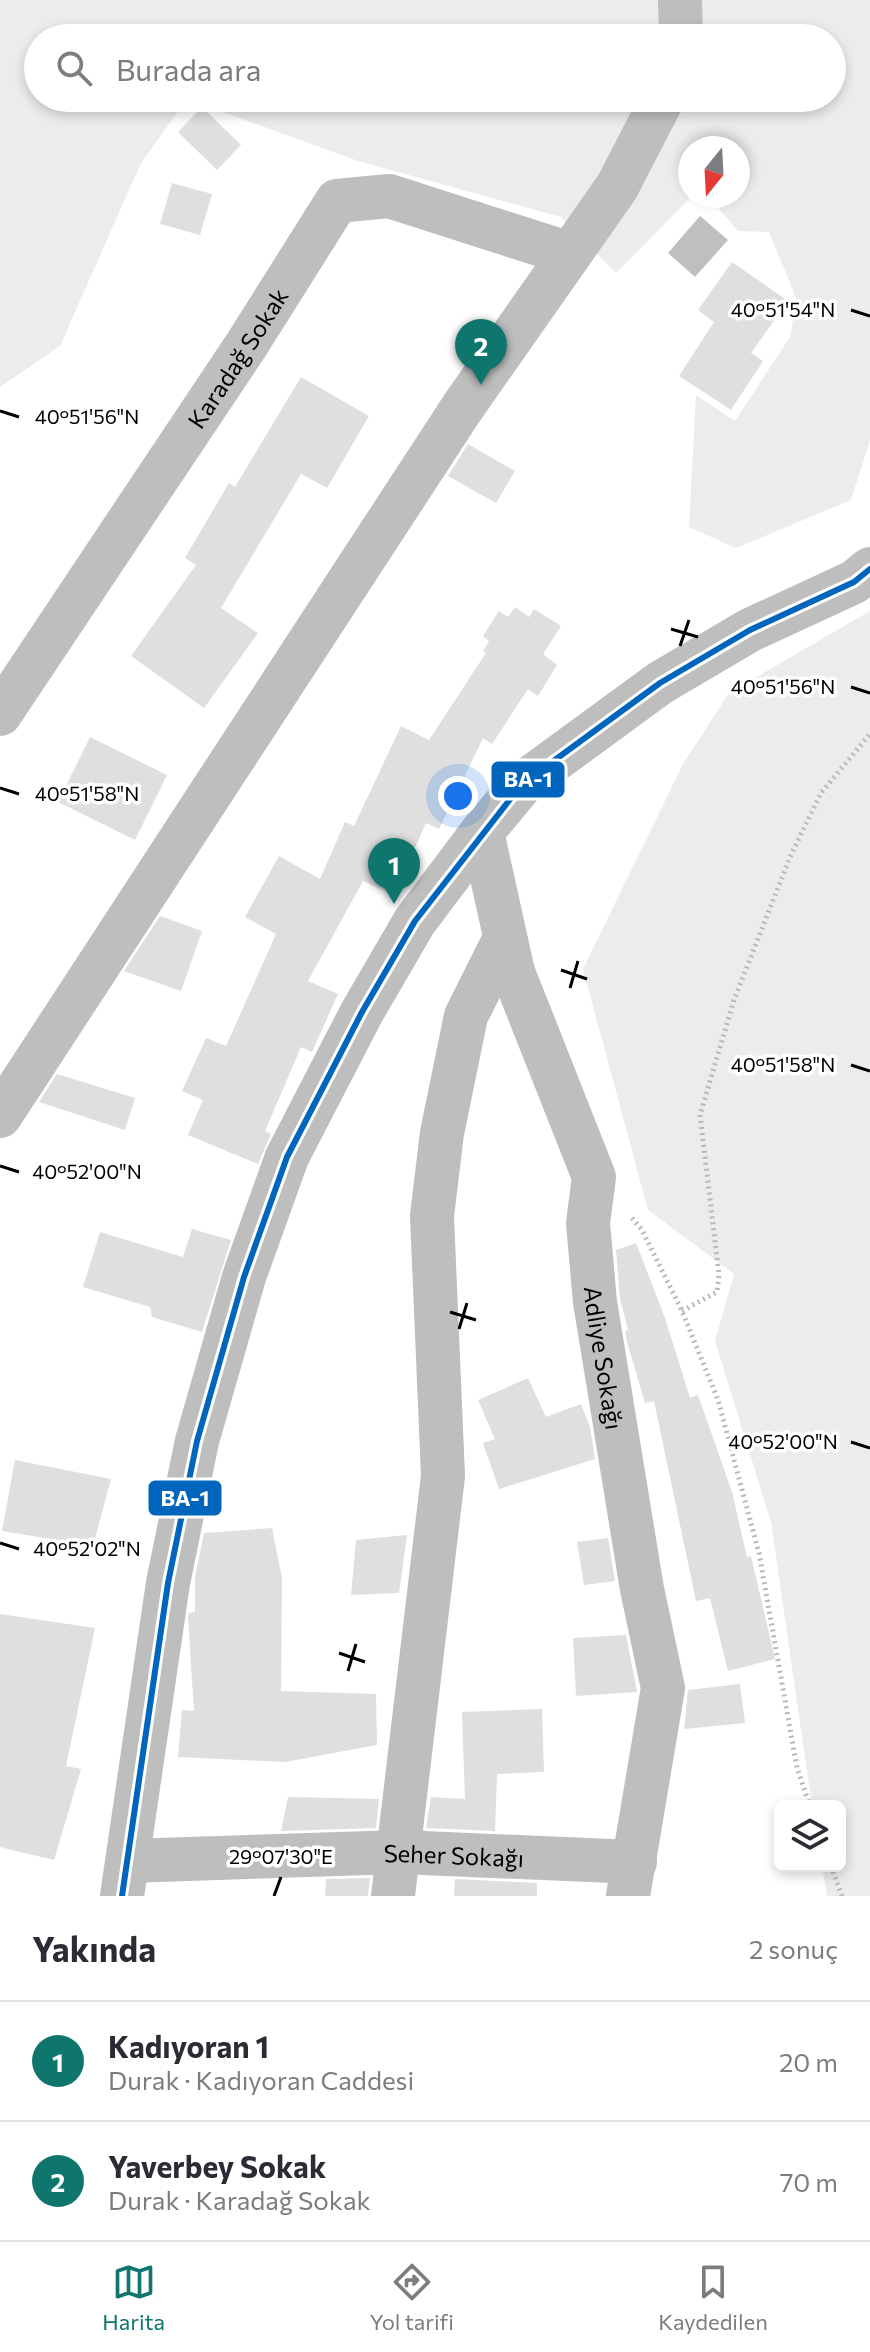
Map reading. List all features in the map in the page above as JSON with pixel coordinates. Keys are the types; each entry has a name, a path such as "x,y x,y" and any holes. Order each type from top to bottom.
{"street":[{"path":"680,0 681,24"},
{"path":"0,1116 462,408 617,187 656,112"},
{"name":"Karadağ Sokak","path":"0,714 247,344 337,201 389,196 570,254"},
{"path":"125,1879 168,1583 197,1441 244,1277 287,1157 362,1012 415,921 522,784 660,683 750,630 854,582 870,569"},
{"name":"Adliye Sokağı","path":"482,832 513,972 594,1177 588,1223 595,1302 642,1589 663,1688 632,1879"},
{"path":"393,1896 443,1476 432,1216 442,1133 466,1016 505,938"},
{"name":"Seher Sokağı","path":"125,1879 400,1852 632,1879"}],"path":[{"path":"682,1311 717,1292 719,1275 700,1115 734,1000 790,857 821,793 870,734"},
{"path":"594,1177 642,1230 682,1311 718,1400 759,1553 797,1768 808,1800"},
{"path":"833,1872 842,1896"}],"shaded area":[{"path":"0,0 870,0 870,440 851,500 736,548 689,527 696,395 735,421 790,337 797,300 769,232 738,231 718,208 750,208 750,136 678,136 680,208 616,273 561,217 358,161 223,112 846,112 846,24 24,24 24,112 178,112 141,163 60,346 0,387"},
{"path":"700,216 728,240 695,277 668,253"},
{"path":"870,611 870,1896 827,1896 823,1872 846,1872 846,1800 811,1800 771,1522 715,1341 734,1274 648,1210 583,969 683,764 729,693"}],"building":[{"path":"197,112 207,112 241,145 217,170 178,132"},
{"path":"172,183 212,194 200,235 160,224"},
{"path":"732,262 788,301 751,353 763,361 731,410 679,376 714,322 698,310"},
{"path":"301,377 369,416 327,488 301,474 221,608 258,633 204,708 131,656 196,565 185,558 229,483 235,487"},
{"path":"468,444 515,471 496,503 448,476"},
{"path":"515,607 529,617 534,609 561,626 543,654 557,665 538,696 528,689 492,744 483,738 439,829 426,823 394,895 363,881 308,981 338,994 312,1052 301,1047 265,1131 271,1134 258,1164 188,1135 203,1100 182,1091 206,1038 226,1046 276,934 245,917 279,856 320,879 345,822 354,826 401,726 429,740 486,653 483,651 489,641 483,636 499,611 508,617"},
{"path":"90,737 167,775 135,840 58,802"},
{"path":"160,916 202,931 181,991 124,971"},
{"path":"57,1074 135,1098 125,1130 39,1102"},
{"path":"192,1229 231,1240 202,1332 152,1317 150,1307 83,1287 100,1232 183,1257"},
{"path":"636,1243 665,1318 690,1398 698,1395 732,1492 747,1557 751,1556 775,1659 728,1671 710,1598 696,1601 654,1401 645,1403 625,1331 628,1330 620,1299 616,1250"},
{"path":"528,1378 546,1417 581,1404 590,1427 595,1459 499,1489 483,1443 495,1439 478,1400"},
{"path":"15,1460 111,1479 93,1546 2,1531"},
{"path":"272,1528 282,1578 281,1691 376,1694 377,1745 285,1762 178,1757 182,1710 194,1711 188,1618 189,1613 195,1612 195,1577 204,1533"},
{"path":"407,1535 399,1593 351,1595 356,1540"},
{"path":"608,1538 615,1581 584,1585 577,1542"},
{"path":"0,1614 95,1628 66,1766 81,1769 54,1860 0,1847"},
{"path":"626,1635 637,1692 576,1696 573,1638"},
{"path":"740,1684 745,1723 684,1729 688,1690"},
{"path":"542,1709 544,1772 497,1774 495,1831 426,1828 431,1797 465,1799 462,1712"},
{"path":"288,1797 379,1799 376,1828 281,1831"},
{"path":"370,1878 368,1896 325,1896 326,1879"},
{"path":"455,1879 537,1883 537,1896 454,1896"}],"transit line":[{"name":"BA-1","path":"122,1896 168,1583 197,1441 244,1277 287,1157 362,1012 415,921 522,784 660,683 750,630 854,582 870,569"}],"place":[{"name":"Yaverbey Sokak","path":"481,385"},
{"name":"Kadıyoran 1","path":"394,904"}]}
